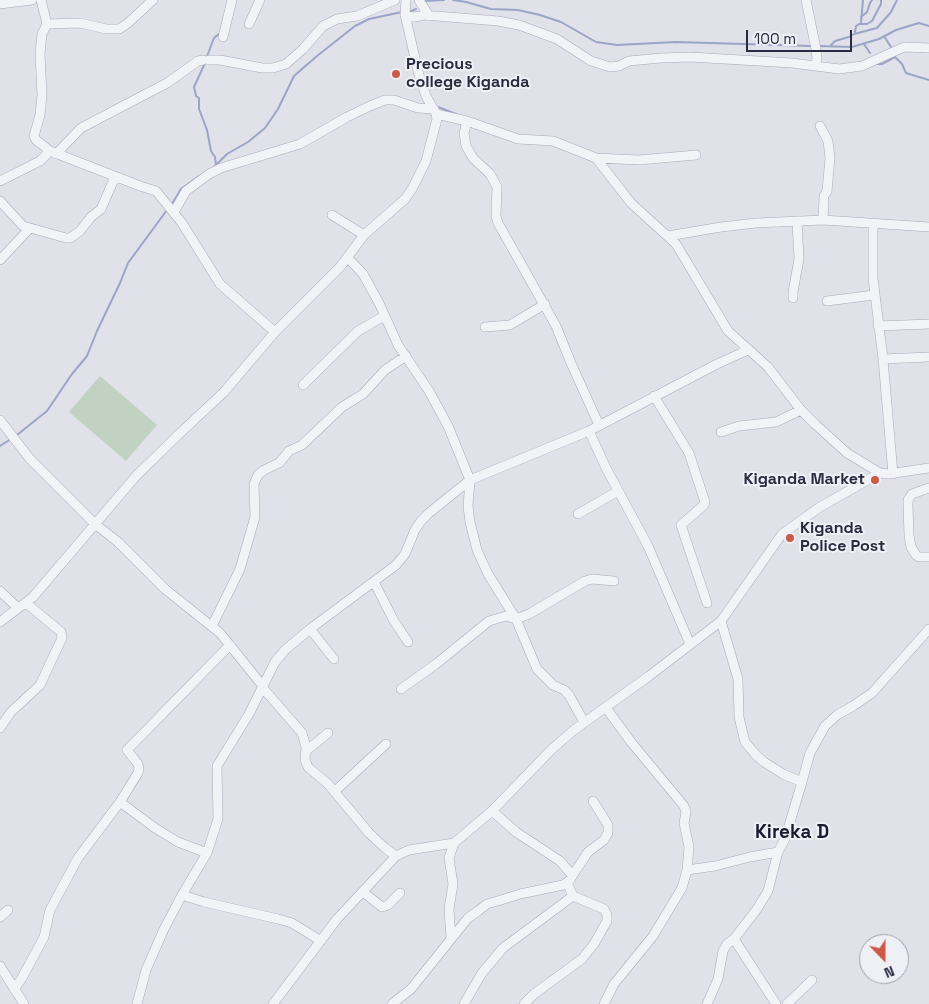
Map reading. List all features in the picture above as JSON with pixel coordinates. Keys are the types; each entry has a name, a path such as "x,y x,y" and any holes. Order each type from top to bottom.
{"street":[{"path":"0,4 32,0"},
{"path":"41,0 48,24 42,34 40,53 42,95 40,115 34,136 36,140 53,152 160,194 220,284 275,332"},
{"path":"48,24 80,23 106,29 118,29 128,24 153,0"},
{"path":"223,37 232,0"},
{"path":"249,24 260,0"},
{"path":"0,181 40,162 81,128 168,83 198,61 220,60 262,68 273,68 286,64 303,49 323,26 337,19 357,16 395,0"},
{"path":"418,0 429,16"},
{"path":"806,0 817,59 815,66"},
{"path":"0,622 33,597 147,464 224,392 275,332 348,258 364,235 405,199 426,160 434,134 435,111 426,96 419,75 406,9 429,16 498,21 520,25 557,39 591,61 610,67 620,66 629,61 690,57 792,63 839,70 862,66 904,47 929,48"},
{"path":"171,209 186,191 209,174 221,168 300,144 346,117 385,100 394,100 418,108 435,111 518,139 553,141 596,158 639,160 696,155"},
{"path":"467,121 464,133 466,146 473,158 490,174 497,187 496,216 498,223 545,304 599,425"},
{"path":"820,126 828,141 830,158 827,191 824,196 824,220"},
{"path":"596,158 630,203 668,236 682,252 728,330 768,368 801,410 847,453 880,473 893,474 929,468"},
{"path":"0,201 20,224 66,238 74,236 103,207 115,177"},
{"path":"332,215 364,235"},
{"path":"668,236 720,227 824,220 929,228"},
{"path":"794,298 793,292 798,259 797,221"},
{"path":"873,224 874,295 883,359 890,460 893,474"},
{"path":"0,260 30,228"},
{"path":"348,258 363,274 398,345 429,391 448,426 470,480 468,506 477,550 488,574 516,619 538,669 552,684 569,695 584,722"},
{"path":"827,301 874,295"},
{"path":"485,327 510,325 545,304"},
{"path":"303,385 358,332 384,316"},
{"path":"878,326 929,324"},
{"path":"137,1004 146,970 164,929 207,854 218,819 217,766 249,714 275,662 285,650 310,628 396,565 404,554 415,530 429,513 470,480 589,431 654,396 748,350"},
{"path":"212,626 240,569 255,517 254,484 258,475 279,463 289,451 302,445 342,407 363,394 385,370 406,356"},
{"path":"883,359 929,357"},
{"path":"654,396 689,453 705,502 681,525 707,603"},
{"path":"721,432 739,426 776,422 801,410"},
{"path":"0,420 30,459 95,524 118,542 165,589 212,626 230,645 262,686 299,728 303,737 306,751 305,760 308,768 328,784 370,834 396,856"},
{"path":"589,431 618,491 648,546 690,644"},
{"path":"273,1004 337,919 396,856 409,850 454,843 492,811 552,749 584,722 606,708 722,621 782,534 820,507 880,473"},
{"path":"929,488 912,494 908,500 909,535 912,547 919,557 929,557"},
{"path":"578,514 618,491"},
{"path":"401,689 436,664 489,621 506,616 516,619 540,609 585,581 592,579 614,581"},
{"path":"374,582 394,621 408,642"},
{"path":"0,591 61,632 62,638 40,685 11,712 0,728"},
{"path":"722,621 738,679 739,717 745,742 764,762 783,774 802,782"},
{"path":"310,628 334,659"},
{"path":"707,1004 718,978 723,951 757,909 765,896 778,852 786,839 810,753 825,726 837,715 872,693 929,629"},
{"path":"14,989 44,937 50,910 74,865 120,802 138,773 138,764 127,750 230,645"},
{"path":"604,1004 614,984 653,936 682,888 688,870 689,847 684,820 686,809 631,742 606,708"},
{"path":"306,751 328,733"},
{"path":"335,791 386,744"},
{"path":"392,1004 412,990 468,918 487,904 566,883 591,848 604,840 608,833 608,825 593,801"},
{"path":"120,802 155,828 178,842 207,854"},
{"path":"492,811 516,832 560,861 572,874"},
{"path":"452,938 450,909 453,884 450,858 454,843"},
{"path":"688,870 715,866 750,856 778,852"},
{"path":"524,1004 534,994 582,960 605,928 607,916 604,910 573,896 566,883"},
{"path":"363,892 382,907 388,905 400,893"},
{"path":"182,895 278,919 292,924 321,941"},
{"path":"464,1004 482,973 503,948 573,896"},
{"path":"0,917 8,910"},
{"path":"734,939 776,1004"},
{"path":"0,966 24,1004"},
{"path":"787,1004 812,980"}],"green space":[{"path":"100,376 157,425 126,461 69,412"}],"waterway":[{"path":"425,1 444,0"},
{"path":"453,0 491,9 518,10 540,15 561,22 596,42 617,45 676,42 811,46"},
{"path":"855,32 856,26 861,23 863,0"},
{"path":"861,17 867,12 872,0"},
{"path":"859,24 867,24 872,21 881,4 881,0"},
{"path":"831,45 835,41 877,28 891,12 897,0"},
{"path":"409,12 416,9"},
{"path":"214,167 227,154 248,142 265,128 278,109 294,76 317,56 355,26 369,19 402,12"},
{"path":"819,46 852,47 879,39 896,30 919,23 929,26"},
{"path":"206,59 214,38 220,33"},
{"path":"884,36 891,47"},
{"path":"864,44 870,53"},
{"path":"877,64 882,64 895,57 902,64 906,73 929,80"},
{"path":"205,63 194,87 196,96 199,98 199,109 207,130 216,165"},
{"path":"438,107 456,114"},
{"path":"172,204 181,189 199,176"},
{"path":"17,435 47,411 72,374 87,356 128,263 167,210"},
{"path":"0,446 11,439"}],"place":[{"name":"Precious college Kiganda","path":"396,74"},
{"name":"Kiganda Market","path":"875,480"},
{"name":"Kiganda Police Post","path":"790,538"}],"district":[{"name":"Kireka D","path":"792,833"}]}
